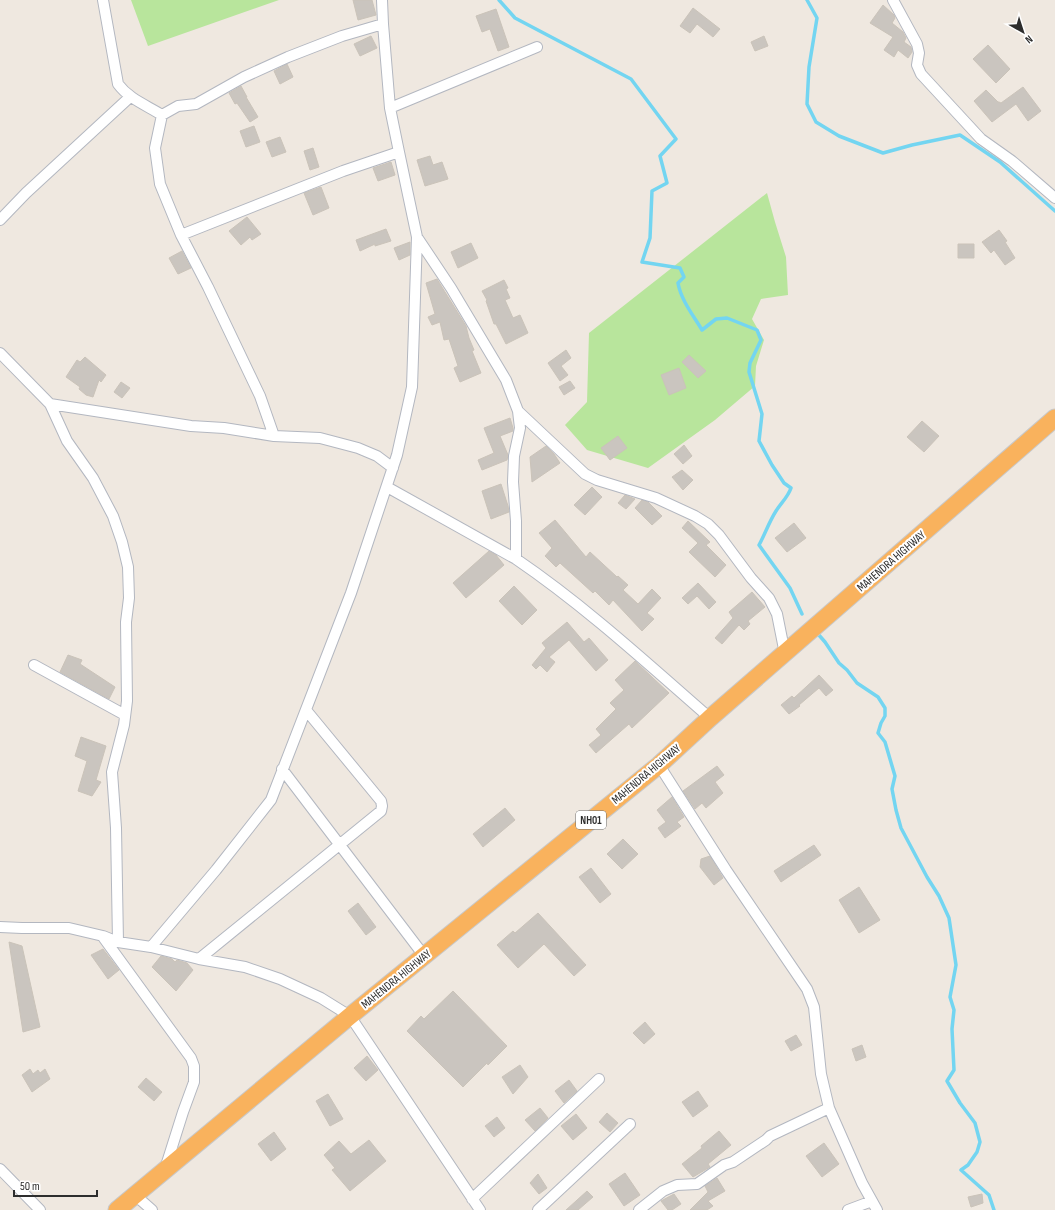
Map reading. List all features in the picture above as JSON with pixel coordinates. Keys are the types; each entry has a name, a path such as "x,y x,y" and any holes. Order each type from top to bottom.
{"highway":[{"name":"MAHENDRA HIGHWAY","path":"117,1210 350,1016 425,957 659,765 710,718 1055,418"}],"street":[{"path":"103,0 118,84 124,93 162,115"},
{"path":"151,947 216,870 271,800 351,593 387,487 403,432 412,387 417,237 390,108 382,0"},
{"path":"893,0 917,44 919,53 916,65 921,74 981,139 1012,161 1055,198"},
{"path":"274,436 260,396 205,281 181,235 160,184 155,148 162,115 178,106 196,104 244,77 288,57 342,36 383,24"},
{"path":"390,108 537,47"},
{"path":"0,220 26,193 130,97"},
{"path":"181,235 343,171 399,152"},
{"path":"417,237 452,288 506,380 518,411 520,428 514,456 513,482 516,520 516,559"},
{"path":"0,353 50,404 67,441 93,478 114,516 128,567 129,598 126,622 127,701 112,772 116,828 118,942"},
{"path":"50,404 190,426 224,428 274,436 320,438 358,448 377,456 393,468"},
{"path":"518,411 585,474 597,480 656,498 695,516 708,524 719,535 751,578 769,598 777,614 785,654"},
{"path":"387,487 447,519 516,559 617,636 710,718"},
{"path":"34,665 125,715"},
{"path":"199,959 381,811 381,801 306,710"},
{"path":"659,765 726,870 807,989 814,1007 821,1074 829,1108 862,1183 877,1210"},
{"path":"282,769 425,957"},
{"path":"0,927 69,928 103,936 118,942 151,947 199,959 245,967 280,979 321,998 350,1016 480,1210"},
{"path":"103,936 191,1058 194,1066 194,1082 182,1112 165,1169"},
{"path":"472,1199 599,1079"},
{"path":"639,1210 663,1191 677,1185 696,1184 724,1165 733,1162 770,1136 829,1108"},
{"path":"538,1210 630,1124"},
{"path":"0,1169 40,1210"},
{"path":"135,1195 152,1210"},
{"path":"848,1210 872,1200"}],"green space":[{"path":"131,0 279,0 148,46"},
{"path":"767,193 786,257 788,295 761,299 752,319 764,340 756,366 755,386 715,420 648,468 587,450 565,425 587,402 589,333"}],"building":[{"path":"353,0 372,0 376,15 358,20"},
{"path":"883,5 894,15 895,18 892,23 903,32 906,38 904,42 911,47 912,52 908,58 898,50 894,57 884,50 893,37 870,23"},
{"path":"693,8 720,29 713,37 697,24 690,33 680,26"},
{"path":"496,9 509,47 498,51 490,29 482,32 476,16"},
{"path":"371,36 377,48 360,56 354,44"},
{"path":"764,36 768,46 755,51 751,42"},
{"path":"988,45 1010,69 996,83 973,59"},
{"path":"287,64 293,77 280,84 274,71"},
{"path":"241,86 258,117 250,122 237,103 235,104 229,93"},
{"path":"1023,87 1041,111 1028,121 1016,104 992,122 974,101 986,90 998,102 1001,103"},
{"path":"254,126 260,142 246,147 240,131"},
{"path":"280,137 286,152 272,157 266,142"},
{"path":"313,148 319,167 310,170 304,151"},
{"path":"430,156 433,165 442,162 448,179 425,186 417,160"},
{"path":"391,162 395,175 378,181 373,168"},
{"path":"321,187 329,208 313,215 304,193"},
{"path":"247,217 261,234 252,240 250,237 241,245 229,231"},
{"path":"386,229 391,241 375,246 375,244 360,251 356,240"},
{"path":"999,230 1007,241 1005,242 1015,258 1005,265 994,250 991,253 982,242"},
{"path":"410,242 410,255 399,260 394,248"},
{"path":"471,243 478,258 458,268 451,252"},
{"path":"958,244 974,244 974,258 958,258"},
{"path":"182,251 191,268 178,274 169,258"},
{"path":"437,279 466,326 474,350 472,351 481,373 460,382 454,368 458,366 449,339 444,340 440,322 432,325 428,317 435,314 426,283"},
{"path":"504,280 508,288 506,289 510,298 505,300 513,318 520,315 528,333 506,344 496,324 494,324 486,301 487,300 482,291"},
{"path":"566,350 571,358 561,366 568,375 560,381 548,363"},
{"path":"689,355 706,371 698,378 682,362"},
{"path":"85,357 106,375 101,382 99,380 93,397 86,395 79,389 80,387 66,377 77,360 80,362"},
{"path":"679,368 686,388 669,395 661,375"},
{"path":"570,381 575,388 564,395 559,387"},
{"path":"121,382 130,388 122,398 114,392"},
{"path":"510,418 513,431 500,436 508,455 507,460 482,470 478,460 494,453 484,428"},
{"path":"922,421 939,436 924,452 907,437"},
{"path":"618,436 627,448 610,460 601,448"},
{"path":"684,445 692,456 683,464 674,454"},
{"path":"546,446 560,463 532,482 530,457"},
{"path":"682,470 693,480 683,490 672,477"},
{"path":"501,484 509,512 491,519 482,491"},
{"path":"592,487 602,497 585,515 574,505"},
{"path":"625,495 635,499 626,509 618,503"},
{"path":"642,500 648,502 662,516 652,525 635,508"},
{"path":"555,520 586,557 590,552 628,585 623,590 638,604 652,589 661,598 647,613 654,619 642,631 613,600 609,605 595,591 593,593 560,563 556,567 545,556 552,548 539,533"},
{"path":"688,521 710,542 706,545 726,565 715,577 689,552 698,543 682,528"},
{"path":"794,523 806,538 787,552 775,538"},
{"path":"489,551 496,555 504,565 466,598 453,583"},
{"path":"698,583 716,602 709,609 697,596 688,604 682,598"},
{"path":"514,586 537,610 522,625 499,601"},
{"path":"752,592 765,607 748,621 750,624 744,630 739,625 722,644 715,638 733,618 729,612"},
{"path":"567,622 584,642 589,638 608,660 596,671 569,640 549,657 555,662 547,672 540,665 536,669 532,665 546,648 542,643"},
{"path":"68,655 82,660 80,664 115,687 109,699 60,672"},
{"path":"635,661 669,693 632,728 629,724 596,753 589,745 601,735 596,729 616,709 610,703 624,690 615,680"},
{"path":"819,675 833,690 826,696 819,688 789,714 781,705 792,696 794,698"},
{"path":"81,737 106,746 96,780 101,782 92,796 78,791 87,761 75,756"},
{"path":"717,766 724,775 715,782 723,793 706,808 702,803 695,809 683,791"},
{"path":"672,797 684,817 677,822 681,826 665,838 658,828 666,822 657,810"},
{"path":"505,808 515,820 483,847 473,834"},
{"path":"623,839 638,854 622,869 607,854"},
{"path":"814,845 821,855 781,882 774,871"},
{"path":"710,856 723,878 714,885 700,867 701,859"},
{"path":"591,868 611,894 600,903 579,877"},
{"path":"859,887 880,920 859,933 839,900"},
{"path":"358,903 376,927 366,935 348,911"},
{"path":"538,913 586,965 574,976 544,944 518,968 497,945 513,931 515,933"},
{"path":"9,942 22,946 40,1027 23,1032"},
{"path":"103,949 119,970 108,979 91,955"},
{"path":"161,956 172,959 175,962 177,960 187,963 193,970 176,991 152,967"},
{"path":"453,991 507,1046 463,1087 407,1031 421,1016 424,1019"},
{"path":"645,1022 655,1034 644,1044 633,1033"},
{"path":"796,1035 802,1045 791,1051 785,1041"},
{"path":"862,1045 866,1057 856,1061 852,1049"},
{"path":"367,1056 378,1070 366,1081 354,1068"},
{"path":"520,1065 528,1077 513,1094 502,1077"},
{"path":"30,1069 33,1074 38,1070 40,1073 45,1069 50,1079 32,1092 22,1075"},
{"path":"146,1078 162,1092 154,1101 138,1087"},
{"path":"569,1080 577,1091 564,1103 555,1091"},
{"path":"698,1091 708,1106 693,1117 682,1102"},
{"path":"328,1094 343,1119 330,1126 316,1101"},
{"path":"540,1108 548,1118 535,1131 525,1120"},
{"path":"607,1113 618,1123 610,1132 599,1122"},
{"path":"576,1114 587,1128 573,1140 561,1126"},
{"path":"497,1117 505,1128 494,1137 485,1126"},
{"path":"719,1131 731,1145 708,1164 710,1167 693,1177 682,1164 702,1148 701,1146"},
{"path":"274,1132 286,1149 271,1161 258,1144"},
{"path":"369,1140 386,1161 350,1191 332,1170 335,1168 324,1155 339,1141 351,1154"},
{"path":"824,1143 839,1164 822,1177 806,1156"},
{"path":"625,1173 640,1195 624,1206 609,1184"},
{"path":"538,1174 547,1188 539,1194 530,1183"},
{"path":"717,1178 725,1191 708,1201 713,1206 707,1210 690,1210 708,1192 705,1186"},
{"path":"587,1191 593,1197 578,1210 566,1210"},
{"path":"674,1194 681,1204 672,1210 668,1210 661,1201"},
{"path":"982,1194 983,1203 971,1207 968,1197"}],"waterway":[{"path":"499,0 515,18 631,79 676,139 660,156 667,183 652,191 650,238 642,262 680,268 684,277 678,283 682,295 702,330 716,319 727,318 757,330 761,340 750,363 749,372 762,414 759,441 784,483 791,488 774,515 759,545 790,588 802,614"},
{"path":"807,0 817,18 809,67 807,104 816,122 839,136 883,153 960,135 1000,162 1055,211"},
{"path":"818,634 839,663 847,670 857,683 878,697 885,708 885,716 878,733 885,742 895,776 892,789 901,828 927,877 939,896 949,918 956,965 950,997 954,1010 952,1029 954,1070 947,1081 960,1103 975,1123 980,1142 977,1152 968,1165 961,1170 989,1195 994,1210"}]}
